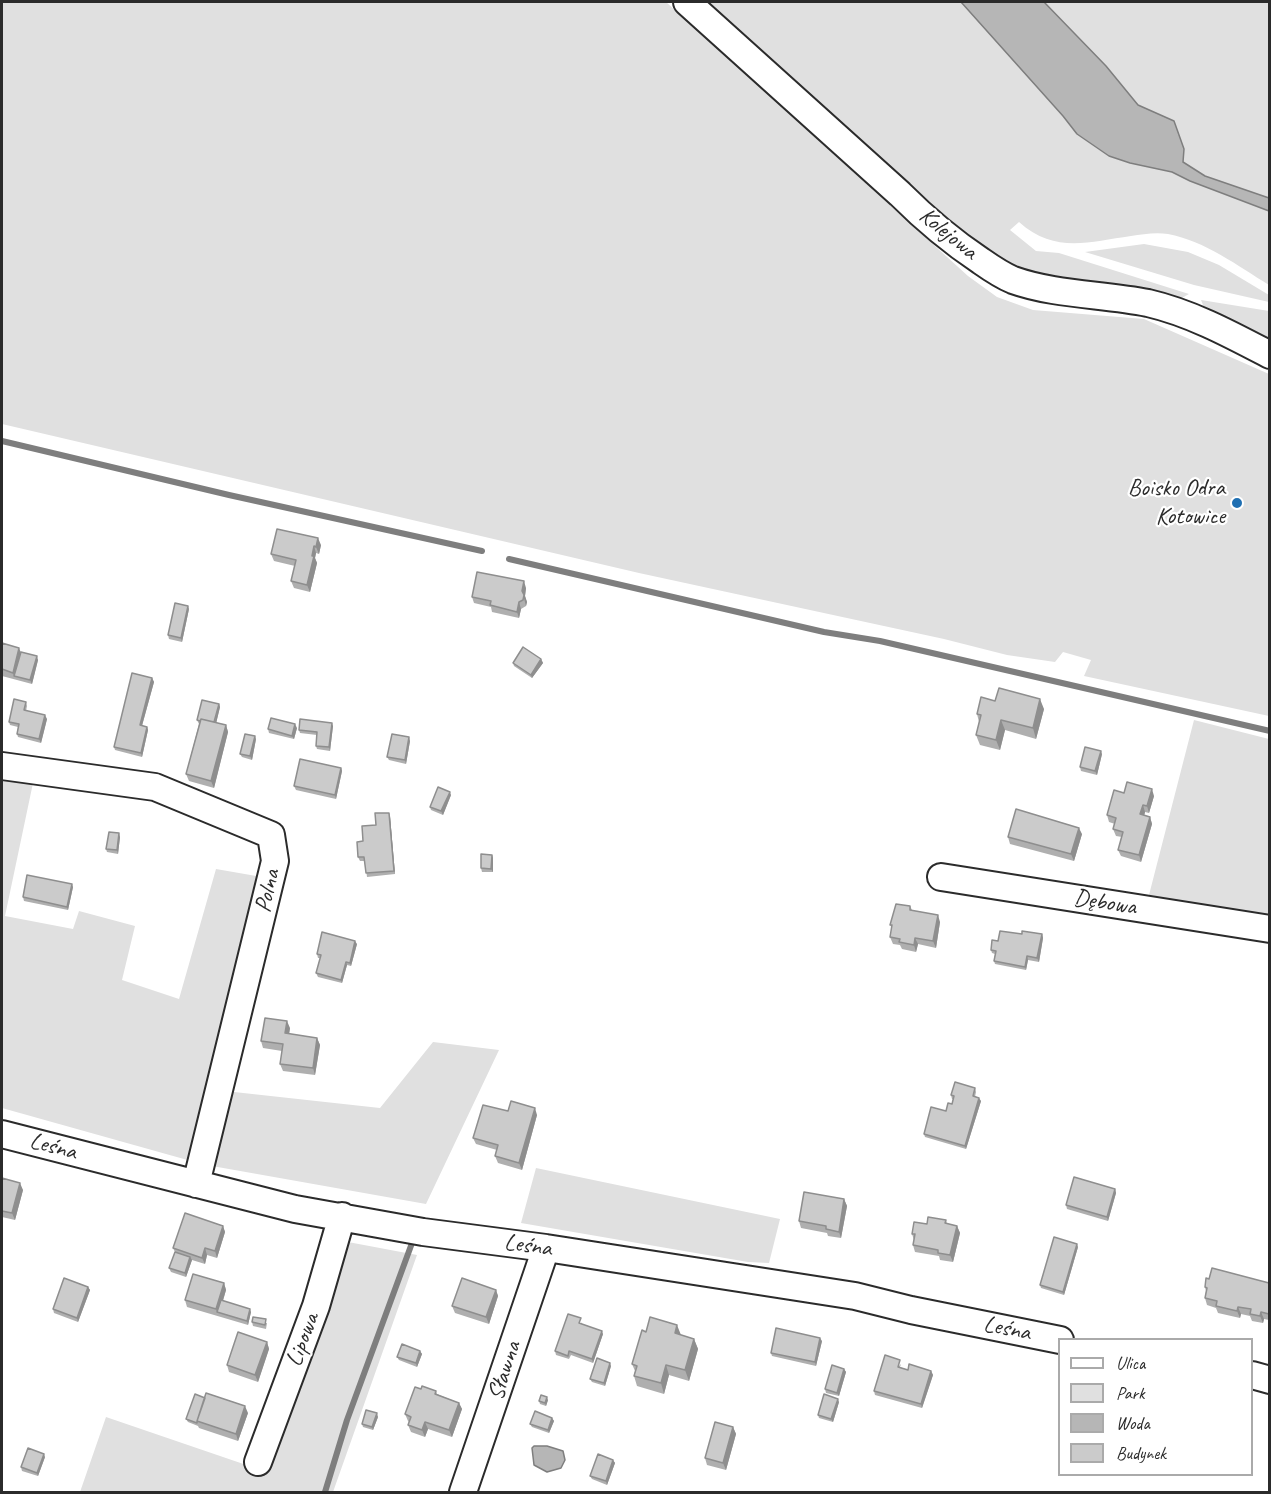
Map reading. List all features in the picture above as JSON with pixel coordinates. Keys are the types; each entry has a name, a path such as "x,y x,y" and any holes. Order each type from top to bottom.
{"street":[{"name":"Kolejowa","path":"687,2 929,223 956,245 996,272 1013,280 1047,288 1148,303 1215,326 1269,355"},
{"name":"Polna","path":"2,766 155,787 271,835 276,861 196,1184"},
{"name":"Dębowa","path":"941,877 1269,929"},
{"name":"Leśna","path":"2,1134 295,1209 423,1232 546,1248 855,1296 911,1310 1058,1340"},
{"name":"Lipowa","path":"258,1462 316,1306 342,1216"},
{"name":"Sławna","path":"463,1492 546,1248"},
{"path":"1253,1376 1269,1380"}],"green space":[{"path":"2,2 666,2 968,276 997,297 1033,310 1144,319 1269,374 1269,716 1084,676 1091,660 1063,652 1055,662 1007,655 944,639 639,573 2,424"},
{"path":"705,2 1269,2 1269,285 1208,248 1182,237 1163,233 1072,243 1046,239 1019,222 1010,230 1036,251 1059,253 1189,294 1180,299 1024,270 993,258 972,244"},
{"path":"1144,244 1188,252 1219,265 1269,295 1269,302 1194,285 1085,252"},
{"path":"1201,300 1269,311 1269,342 1205,310"},
{"path":"1194,720 1269,739 1269,916 1149,895"},
{"path":"2,779 33,783 5,916 73,929 79,911 135,926 122,980 179,999 216,869 262,877 191,1161 2,1108"},
{"path":"433,1042 499,1050 426,1204 212,1166 225,1091 380,1108"},
{"path":"536,1168 780,1219 769,1263 748,1262 521,1223"},
{"path":"348,1242 417,1255 333,1492 80,1492 106,1417 261,1470"}],"water":[{"path":"961,2 1044,2 1106,66 1138,105 1174,121 1184,149 1183,162 1205,176 1269,198 1269,211 1172,172 1109,156 1077,134"},
{"path":"547,1446 563,1451 565,1460 561,1468 547,1472 534,1465 532,1448"}],"building":[{"path":"277,529 318,538 316,547 314,546 307,585 291,581 296,560 271,554"},
{"path":"477,572 524,581 523,600 519,602 517,612 490,605 491,601 472,597"},
{"path":"175,603 188,606 181,638 168,635"},
{"path":"2,643 19,648 13,673 2,669"},
{"path":"523,647 541,659 531,675 513,663"},
{"path":"21,652 37,656 30,680 14,676"},
{"path":"132,673 152,678 140,725 147,727 141,753 114,747"},
{"path":"999,688 1040,699 1033,728 1001,720 996,740 976,735 981,715 977,714 981,697 995,701"},
{"path":"14,699 26,702 24,710 45,715 39,739 17,734 19,724 9,722"},
{"path":"202,700 219,704 214,722 197,720"},
{"path":"271,718 295,724 292,736 268,729"},
{"path":"201,719 226,725 211,781 186,774"},
{"path":"300,719 332,723 329,747 316,746 317,732 299,730"},
{"path":"245,734 255,736 250,756 240,754"},
{"path":"392,734 409,737 405,760 387,757"},
{"path":"1085,747 1101,751 1095,771 1080,767"},
{"path":"300,759 341,768 335,795 294,786"},
{"path":"1127,782 1152,789 1147,806 1143,805 1140,814 1150,817 1139,855 1118,850 1123,832 1113,829 1116,818 1107,815 1114,790 1124,793"},
{"path":"438,787 450,792 441,811 430,807"},
{"path":"1016,809 1079,828 1071,854 1008,837"},
{"path":"375,813 389,813 394,871 366,873 364,857 358,857 357,842 363,841 362,826 376,825"},
{"path":"109,832 119,833 117,850 106,849"},
{"path":"481,854 492,855 491,869 481,868"},
{"path":"27,875 72,884 67,907 23,897"},
{"path":"896,904 910,906 910,910 938,915 933,941 915,938 914,945 899,942 900,939 890,937 892,925 890,925"},
{"path":"1000,931 1042,934 1037,958 1027,956 1025,967 994,961 996,951 991,950 992,940 998,941"},
{"path":"322,932 355,941 350,963 346,962 341,980 316,973 321,955 317,954"},
{"path":"265,1018 287,1021 285,1033 317,1038 313,1068 280,1064 283,1044 261,1041"},
{"path":"955,1082 975,1088 973,1096 979,1098 965,1146 924,1134 931,1107 946,1111 948,1103 952,1104 954,1096 951,1095"},
{"path":"511,1101 535,1108 519,1163 495,1156 498,1145 473,1138 483,1105 508,1111"},
{"path":"1074,1177 1115,1189 1107,1217 1066,1205"},
{"path":"2,1178 20,1183 12,1213 2,1211"},
{"path":"804,1192 844,1199 839,1232 826,1229 826,1226 799,1221"},
{"path":"185,1213 223,1226 215,1251 205,1248 202,1258 173,1248"},
{"path":"928,1217 946,1220 945,1223 957,1226 950,1255 913,1245 914,1222 927,1224"},
{"path":"1054,1237 1077,1244 1063,1292 1040,1285"},
{"path":"175,1252 190,1257 185,1273 169,1268"},
{"path":"1212,1268 1269,1283 1269,1314 1261,1312 1260,1316 1250,1314 1251,1309 1238,1307 1237,1311 1216,1306 1217,1301 1205,1298 1206,1278 1209,1279"},
{"path":"193,1274 224,1283 216,1309 185,1300"},
{"path":"64,1278 88,1287 77,1318 53,1309"},
{"path":"462,1278 496,1290 486,1317 452,1306"},
{"path":"221,1300 250,1309 247,1321 217,1312"},
{"path":"568,1314 581,1318 579,1323 602,1331 592,1359 569,1351 568,1356 555,1351"},
{"path":"253,1317 266,1319 265,1325 252,1322"},
{"path":"650,1317 677,1325 675,1333 694,1339 685,1370 666,1365 661,1383 634,1376 637,1366 632,1364 642,1330 646,1332"},
{"path":"776,1328 820,1338 815,1362 771,1353"},
{"path":"238,1332 267,1342 255,1375 227,1365"},
{"path":"402,1344 420,1351 416,1363 397,1357"},
{"path":"885,1355 900,1360 898,1367 908,1370 909,1364 931,1371 921,1404 874,1391"},
{"path":"597,1358 610,1363 604,1383 590,1379"},
{"path":"832,1365 844,1369 837,1393 825,1389"},
{"path":"422,1386 436,1391 435,1394 459,1403 449,1430 425,1422 422,1430 408,1425 411,1417 405,1414 415,1387 421,1389"},
{"path":"206,1393 245,1406 236,1434 197,1421"},
{"path":"195,1394 205,1398 197,1423 186,1419"},
{"path":"824,1394 838,1399 831,1419 818,1415"},
{"path":"541,1395 547,1397 545,1403 539,1401"},
{"path":"366,1410 377,1413 372,1427 362,1424"},
{"path":"535,1411 552,1418 548,1430 530,1424"},
{"path":"715,1422 733,1427 723,1463 705,1458"},
{"path":"28,1448 44,1454 37,1473 21,1467"},
{"path":"598,1454 613,1460 606,1481 590,1476"}],"waterway":[{"path":"2,441 229,495 482,551"},
{"path":"509,559 824,632 880,641 1270,731"},
{"path":"325,1492 347,1420 412,1243"}],"place":[{"name":"Boisko Odra Kotowice","path":"1237,503"}]}
